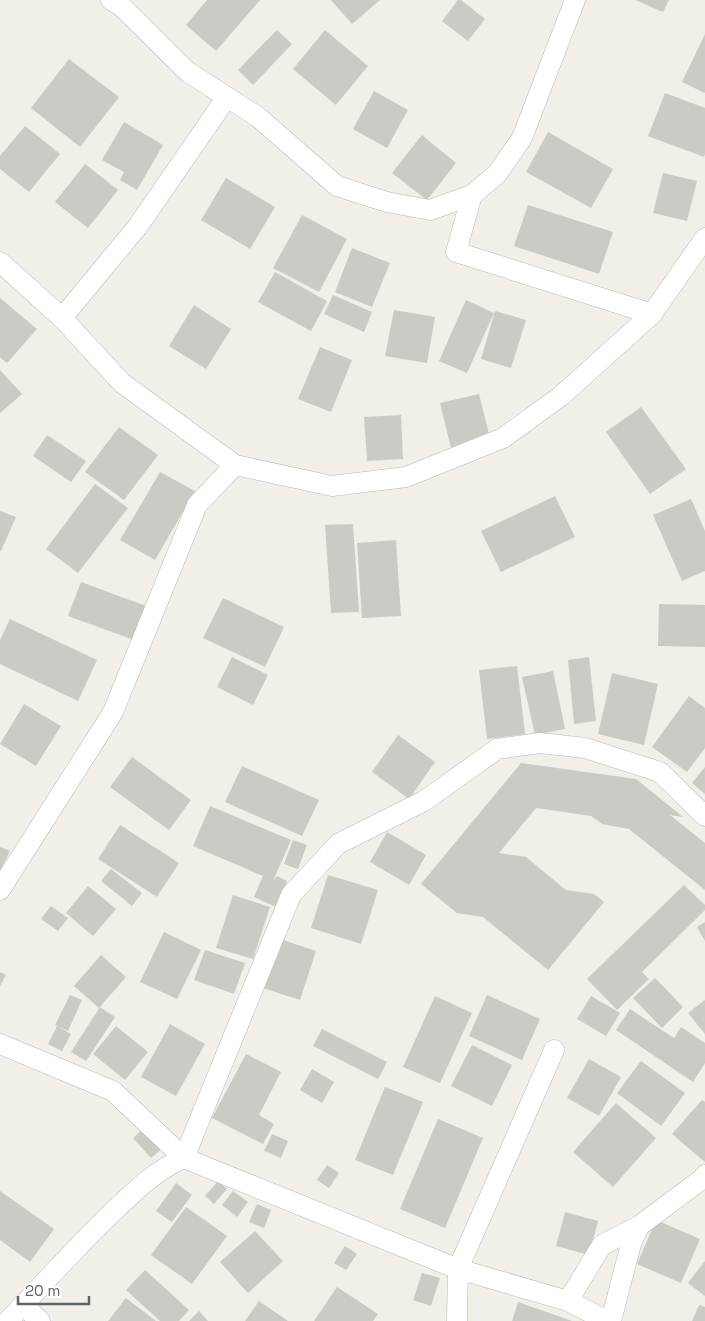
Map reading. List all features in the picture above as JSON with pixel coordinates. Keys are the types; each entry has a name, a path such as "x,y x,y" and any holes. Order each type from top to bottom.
{"street":[{"path":"119,2 188,72 258,117 337,186 387,202 430,210 472,195 497,174 522,138 575,0"},
{"path":"62,318 138,226 226,97"},
{"path":"472,195 456,252 652,314"},
{"path":"0,262 62,318 122,383 235,465 332,486 406,477 503,438 561,396 652,314 705,238"},
{"path":"0,890 113,712 197,506 235,465"},
{"path":"8,1321 89,1234 135,1191 172,1163 184,1158 291,895 338,844 424,801 497,749 540,743 585,748 660,772 705,816"},
{"path":"0,1044 113,1091 184,1158 458,1269 568,1301 607,1321"},
{"path":"457,1321 458,1269 554,1050"},
{"path":"568,1301 602,1245 639,1226 705,1175"},
{"path":"611,1321 631,1244 639,1226"},
{"path":"23,1306 40,1321"}],"building":[{"path":"207,0 260,0 216,51 186,25"},
{"path":"331,0 380,0 352,24"},
{"path":"458,0 461,0 485,19 468,41 442,21"},
{"path":"635,0 669,0 663,12"},
{"path":"277,30 292,44 253,85 238,70"},
{"path":"325,30 368,66 336,105 293,69"},
{"path":"705,34 705,93 682,82"},
{"path":"69,59 119,97 80,147 31,108"},
{"path":"374,91 408,110 387,148 353,129"},
{"path":"665,93 705,108 704,157 648,136"},
{"path":"124,122 163,145 137,190 120,180 124,172 102,160"},
{"path":"25,126 60,154 29,192 0,169 0,156"},
{"path":"548,132 613,169 591,208 526,172"},
{"path":"422,135 456,163 427,200 392,173"},
{"path":"85,164 118,190 88,228 55,202"},
{"path":"663,173 697,181 687,221 653,213"},
{"path":"226,178 275,207 250,249 201,220"},
{"path":"528,205 613,232 599,274 514,246"},
{"path":"302,215 347,239 319,292 273,268"},
{"path":"352,248 390,263 372,307 335,292"},
{"path":"275,272 327,301 311,331 258,302"},
{"path":"333,295 372,312 364,332 324,314"},
{"path":"0,298 37,329 7,363 0,357"},
{"path":"466,300 494,313 467,373 439,361"},
{"path":"194,305 231,329 206,369 169,346"},
{"path":"394,310 435,317 427,363 385,356"},
{"path":"495,311 526,320 511,368 481,359"},
{"path":"320,347 352,360 331,412 298,399"},
{"path":"0,370 22,394 0,413"},
{"path":"479,394 490,438 451,448 440,403"},
{"path":"641,407 686,469 650,494 606,432"},
{"path":"401,415 403,459 367,461 364,417"},
{"path":"119,427 158,455 124,500 85,472"},
{"path":"47,435 86,461 71,482 33,456"},
{"path":"160,472 195,491 155,560 120,540"},
{"path":"95,484 128,508 78,573 46,549"},
{"path":"555,496 575,537 501,572 481,531"},
{"path":"691,499 705,531 705,571 682,581 653,515"},
{"path":"0,511 16,517 1,551 0,551"},
{"path":"353,524 359,612 331,613 325,525"},
{"path":"396,540 401,616 362,618 357,543"},
{"path":"81,582 146,606 134,640 68,616"},
{"path":"223,598 284,627 265,667 203,638"},
{"path":"659,604 705,605 705,647 658,646"},
{"path":"10,619 97,660 78,701 0,664 0,640"},
{"path":"232,657 268,675 253,705 217,687"},
{"path":"589,657 596,721 574,724 568,660"},
{"path":"517,666 525,734 487,739 479,670"},
{"path":"553,671 565,729 535,735 522,677"},
{"path":"612,673 658,684 644,745 598,734"},
{"path":"689,696 705,708 705,748 687,772 652,747"},
{"path":"24,704 61,726 36,766 0,744"},
{"path":"398,735 435,762 409,799 372,772"},
{"path":"132,757 191,800 169,830 110,787"},
{"path":"521,763 636,779 683,817 670,815 705,843 705,890 629,829 602,824 591,816 536,808 499,853 526,857 566,890 594,894 604,902 548,970 483,917 457,913 421,884"},
{"path":"242,766 319,800 302,836 225,802"},
{"path":"705,767 705,794 692,783"},
{"path":"210,806 291,840 273,881 277,876 287,881 276,907 254,897 263,876 193,846"},
{"path":"120,825 179,863 157,897 98,859"},
{"path":"387,832 426,855 409,885 370,862"},
{"path":"293,840 307,845 298,869 284,864"},
{"path":"0,847 10,851 0,871"},
{"path":"111,869 142,893 132,906 101,881"},
{"path":"328,875 378,890 361,944 311,928"},
{"path":"684,885 705,905 705,910 642,972 649,979 617,1010 587,979"},
{"path":"88,886 116,909 93,936 66,913"},
{"path":"233,895 270,907 253,959 216,948"},
{"path":"51,906 68,918 58,931 41,919"},
{"path":"705,922 705,941 697,927"},
{"path":"164,932 201,950 177,999 140,982"},
{"path":"277,938 316,951 300,1000 260,987"},
{"path":"205,950 245,963 234,994 194,980"},
{"path":"101,955 126,977 99,1008 74,986"},
{"path":"0,972 6,975 0,986"},
{"path":"655,978 683,1007 662,1028 633,998"},
{"path":"70,995 82,1000 68,1031 55,1025"},
{"path":"487,995 540,1019 522,1060 469,1036"},
{"path":"435,996 472,1013 440,1083 403,1067"},
{"path":"591,996 620,1013 606,1036 577,1019"},
{"path":"705,1000 705,1034 688,1013"},
{"path":"100,1007 115,1017 86,1061 71,1052"},
{"path":"630,1009 674,1038 681,1027 705,1043 705,1063 693,1082 616,1030"},
{"path":"170,1024 205,1044 176,1096 141,1077"},
{"path":"57,1026 71,1034 62,1051 48,1044"},
{"path":"116,1026 148,1052 125,1080 93,1054"},
{"path":"322,1029 387,1062 378,1079 313,1046"},
{"path":"472,1045 512,1065 492,1106 451,1086"},
{"path":"246,1054 281,1072 259,1115 274,1124 263,1144 212,1118"},
{"path":"589,1059 621,1077 599,1116 567,1098"},
{"path":"641,1061 685,1093 661,1126 617,1093"},
{"path":"312,1069 334,1082 322,1103 300,1090"},
{"path":"385,1087 423,1102 393,1175 355,1160"},
{"path":"702,1100 705,1102 705,1162 672,1134"},
{"path":"616,1103 656,1138 613,1187 573,1152"},
{"path":"438,1119 483,1138 445,1228 400,1209"},
{"path":"145,1127 163,1148 151,1158 133,1138"},
{"path":"272,1134 288,1141 281,1158 264,1151"},
{"path":"327,1165 339,1173 329,1188 317,1180"},
{"path":"218,1181 227,1189 214,1204 205,1196"},
{"path":"176,1183 192,1195 172,1222 156,1211"},
{"path":"0,1191 54,1229 30,1262 0,1240"},
{"path":"233,1191 248,1202 237,1217 222,1205"},
{"path":"257,1204 271,1210 264,1228 249,1222"},
{"path":"186,1207 227,1236 192,1284 151,1255"},
{"path":"565,1212 598,1221 589,1255 556,1246"},
{"path":"656,1220 700,1239 681,1283 637,1264"},
{"path":"255,1231 283,1261 248,1293 220,1262"},
{"path":"345,1246 357,1254 346,1270 334,1263"},
{"path":"705,1261 705,1296 688,1283"},
{"path":"145,1270 189,1310 179,1321 160,1321 126,1290"},
{"path":"422,1273 440,1278 431,1306 413,1300"},
{"path":"337,1287 378,1314 373,1321 314,1321"},
{"path":"126,1298 156,1321 108,1321"},
{"path":"259,1301 288,1321 245,1321"},
{"path":"518,1302 572,1321 512,1321"},
{"path":"699,1305 705,1307 705,1321 692,1321"},
{"path":"199,1311 208,1321 189,1321"}]}
